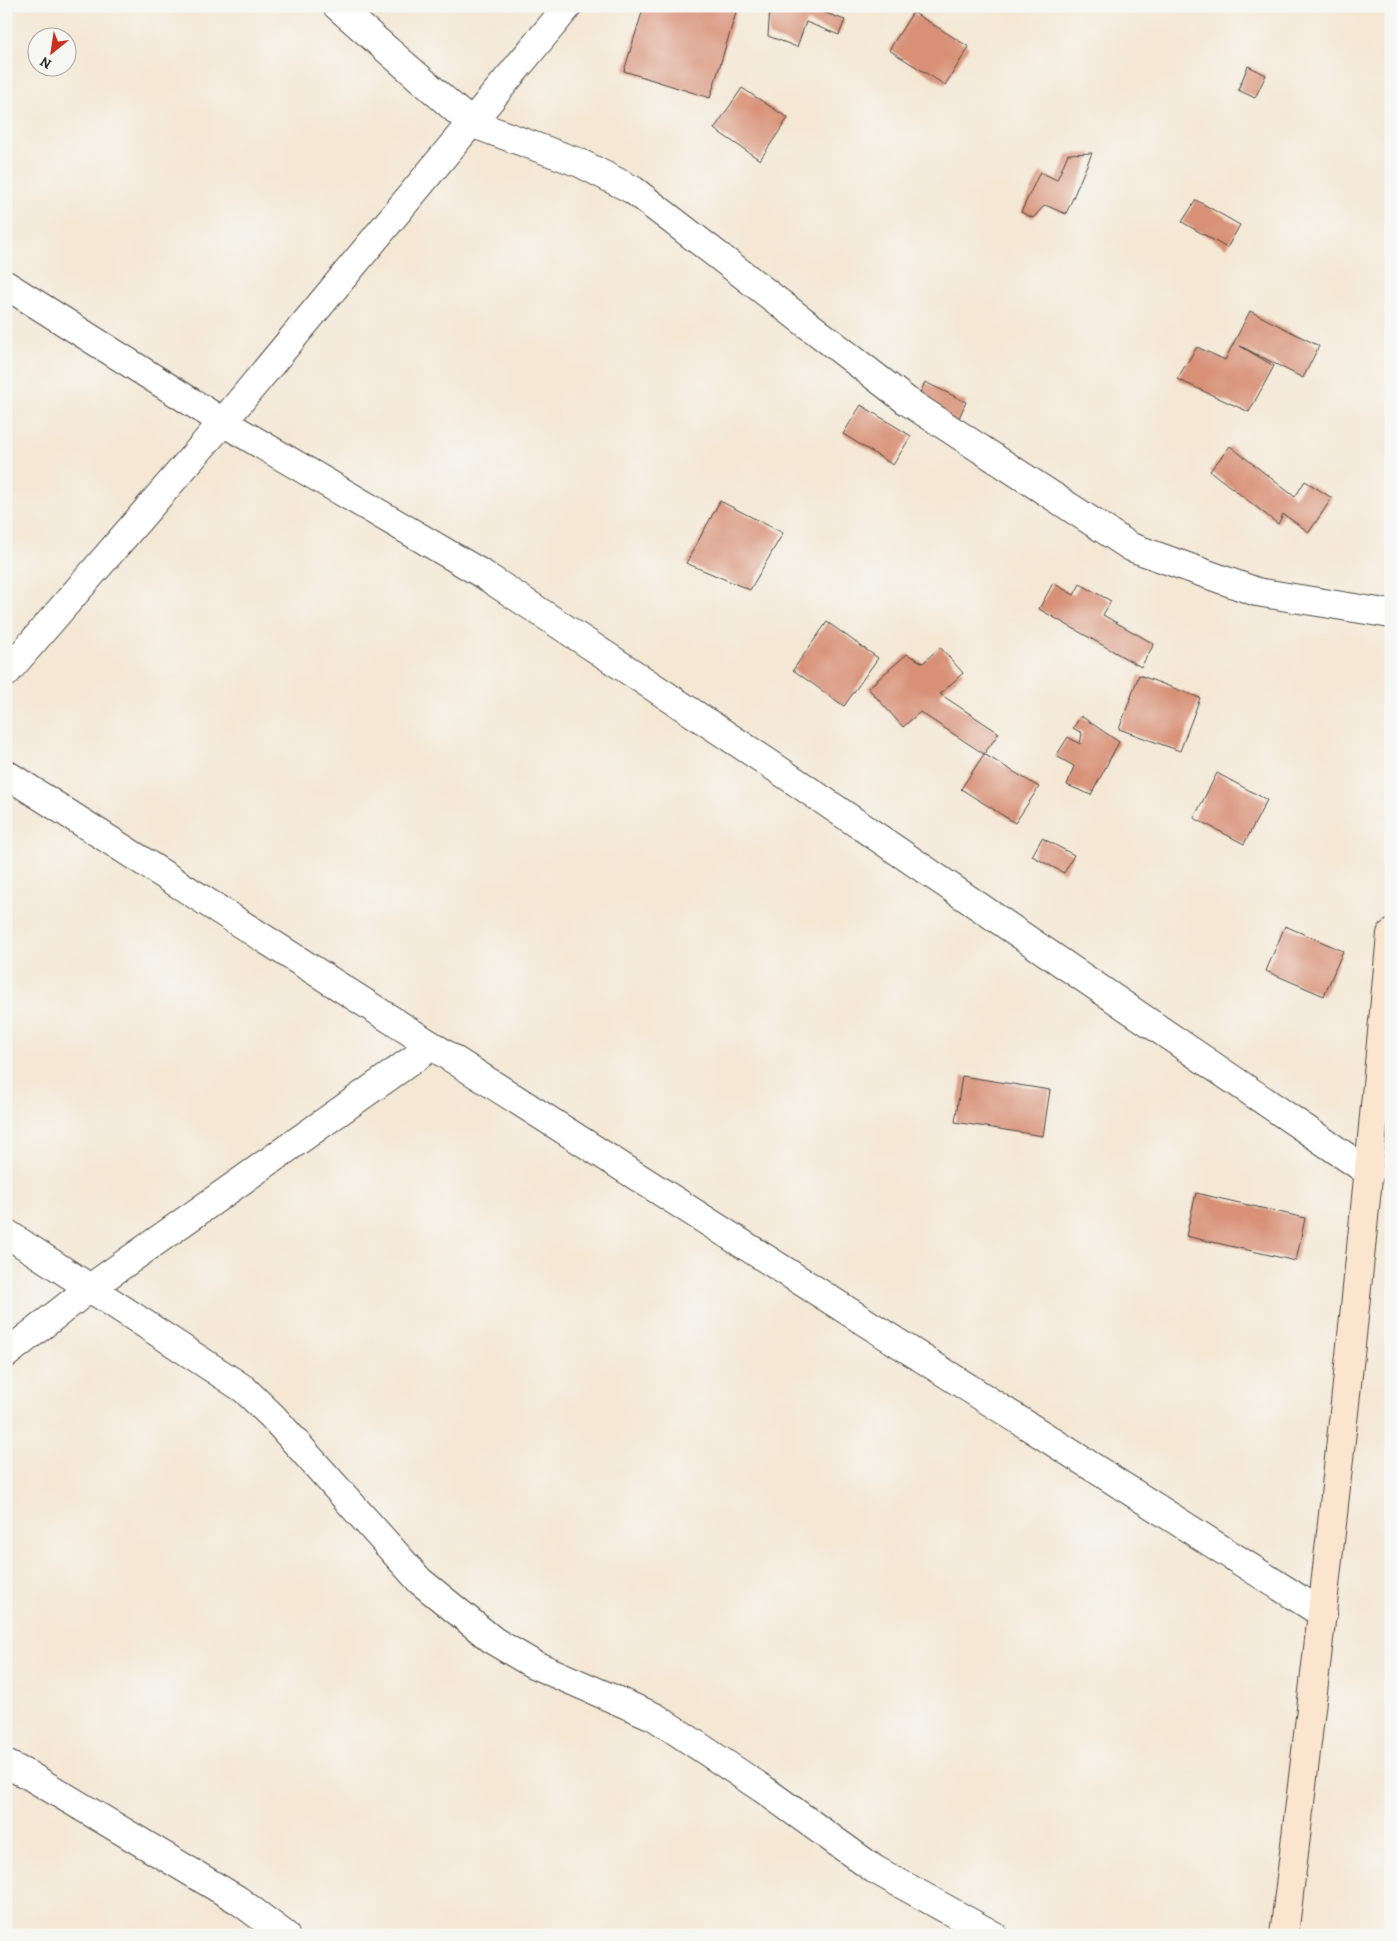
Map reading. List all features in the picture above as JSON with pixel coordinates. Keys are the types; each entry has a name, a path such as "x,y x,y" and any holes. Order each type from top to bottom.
{"street":[{"path":"337,6 471,123 580,163 633,190 907,402 1131,547 1257,592 1391,614"},
{"path":"6,673 222,422 568,6"},
{"path":"6,285 222,422 484,576 767,762 1370,1173"},
{"path":"6,774 1323,1614"},
{"path":"1284,1935 1323,1614 1370,1173 1391,934"},
{"path":"6,1354 90,1288 432,1046"},
{"path":"6,1233 244,1389 273,1418 420,1581 494,1641 533,1664 655,1717 763,1789 874,1869 993,1935"},
{"path":"6,1764 30,1776 238,1900 285,1935"}],"building":[{"path":"644,6 738,6 710,98 624,71"},
{"path":"770,6 806,6 845,20 839,35 806,22 797,47 768,36"},
{"path":"913,12 969,47 945,85 889,50"},
{"path":"1248,66 1266,75 1255,98 1238,90"},
{"path":"742,88 788,118 760,160 714,129"},
{"path":"1092,153 1066,214 1045,205 1033,218 1021,212 1040,172 1057,180 1068,154"},
{"path":"1196,200 1240,225 1227,248 1182,222"},
{"path":"1250,311 1319,346 1303,378 1240,346 1274,366 1249,412 1177,379 1197,347 1225,360"},
{"path":"925,382 966,402 956,425 914,406"},
{"path":"861,405 911,436 893,465 843,434"},
{"path":"1230,446 1295,497 1305,481 1332,498 1309,532 1283,514 1278,524 1210,471"},
{"path":"720,501 783,533 750,590 686,563"},
{"path":"1053,583 1074,595 1080,584 1111,601 1103,615 1154,644 1141,667 1039,609"},
{"path":"827,622 878,658 844,706 793,670"},
{"path":"940,647 963,673 940,694 999,733 984,754 920,712 903,727 868,688 907,654 923,663"},
{"path":"1139,675 1200,698 1180,751 1119,729"},
{"path":"1081,716 1119,742 1091,795 1067,785 1074,766 1056,756 1068,737 1080,744 1082,733 1073,728"},
{"path":"984,754 1039,787 1015,823 961,789"},
{"path":"1217,773 1267,800 1244,844 1194,818"},
{"path":"1042,838 1074,855 1064,873 1032,856"},
{"path":"1285,926 1343,951 1324,996 1266,971"},
{"path":"962,1076 1050,1090 1043,1136 955,1122"},
{"path":"1196,1193 1305,1218 1296,1261 1186,1236"}]}
